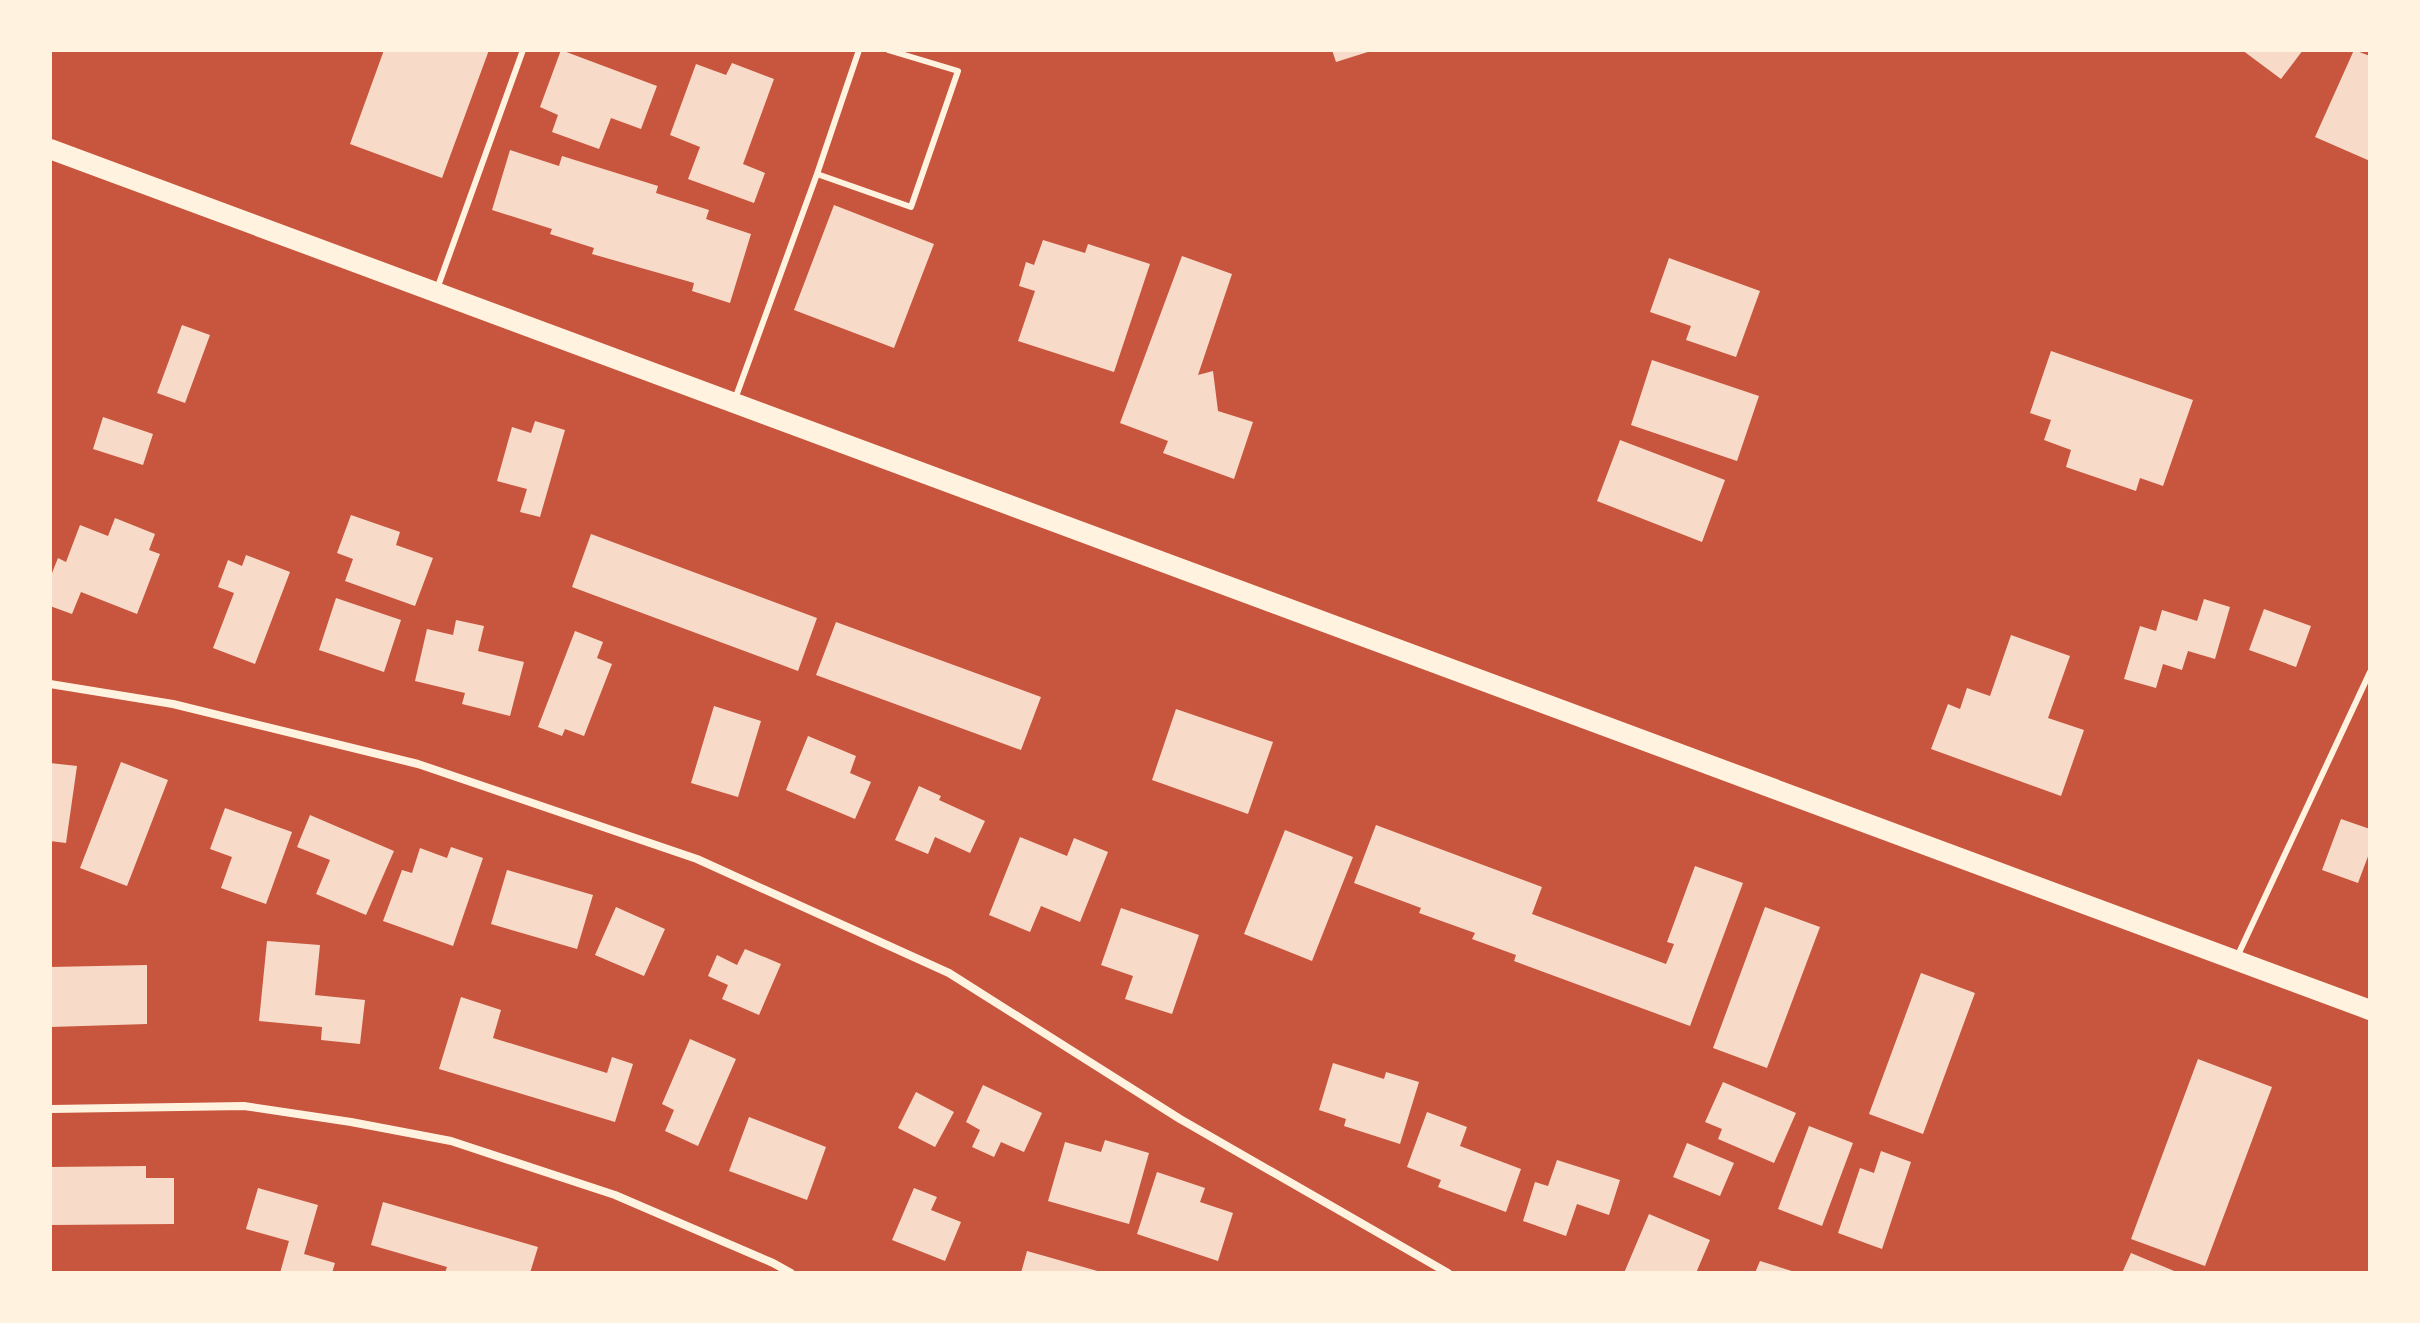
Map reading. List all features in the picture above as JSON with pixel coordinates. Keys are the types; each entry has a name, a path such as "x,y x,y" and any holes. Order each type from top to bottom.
{"main road":[{"path":"50,149 2370,1010"}],"street":[{"path":"50,684 173,704 418,764 697,859 949,973 1180,1119 1448,1273"},
{"path":"50,1109 152,1105 244,1106 451,1141 615,1195 791,1273"}],"lane":[{"path":"436,292 523,50"},
{"path":"734,403 859,50"},
{"path":"817,174 911,207 958,71 888,50"},
{"path":"2235,960 2370,672"}],"building":[{"path":"384,50 489,50 442,178 350,144"},
{"path":"561,50 657,86 641,129 611,118 599,149 552,132 558,115 540,107"},
{"path":"1332,50 1371,50 1371,51 1336,62"},
{"path":"2242,50 2303,50 2281,79"},
{"path":"2354,50 2370,56 2370,161 2315,137"},
{"path":"732,63 774,79 743,164 765,173 754,203 688,179 700,147 670,135 696,64 726,75"},
{"path":"510,150 559,166 562,156 658,186 656,193 709,210 706,219 751,234 730,303 692,291 694,283 592,254 594,248 550,234 552,229 492,210"},
{"path":"834,205 934,244 894,348 794,310"},
{"path":"1043,240 1085,253 1088,244 1150,264 1114,372 1018,341 1035,291 1019,286 1026,262 1034,265"},
{"path":"1182,256 1232,274 1198,375 1213,371 1218,411 1253,422 1234,479 1163,453 1168,441 1120,423"},
{"path":"1669,258 1760,291 1736,357 1686,340 1691,326 1650,312"},
{"path":"182,325 210,335 185,403 157,393"},
{"path":"2051,351 2193,400 2163,486 2140,478 2136,491 2066,467 2071,450 2044,440 2051,420 2030,413"},
{"path":"1652,360 1759,396 1737,461 1631,425"},
{"path":"103,417 153,434 143,465 93,449"},
{"path":"535,421 565,430 540,517 520,512 527,489 497,481 512,427 531,433"},
{"path":"1620,440 1725,480 1702,542 1597,501"},
{"path":"351,515 400,532 396,545 433,558 415,606 345,581 353,559 337,553"},
{"path":"115,518 155,534 149,550 160,554 137,614 81,592 72,614 50,606 50,578 58,558 66,562 80,525 108,536"},
{"path":"591,534 817,618 798,671 572,587"},
{"path":"246,555 290,572 255,664 213,648 234,593 218,587 228,560 242,566"},
{"path":"336,598 401,620 384,672 319,650"},
{"path":"2204,599 2230,607 2215,659 2188,651 2182,670 2163,664 2156,688 2124,679 2140,626 2156,631 2162,610 2197,621"},
{"path":"2264,609 2311,626 2296,667 2249,650"},
{"path":"456,620 484,626 478,651 524,662 510,716 462,704 465,693 415,681 427,629 453,635"},
{"path":"836,622 1041,697 1021,750 816,675"},
{"path":"575,631 603,642 597,658 612,664 584,736 565,729 562,736 538,727"},
{"path":"2011,635 2070,656 2048,718 2084,730 2061,796 1931,749 1948,704 1960,709 1967,688 1990,696"},
{"path":"714,706 761,721 738,797 691,783"},
{"path":"1176,709 1273,742 1248,814 1152,780"},
{"path":"808,736 856,756 850,773 871,782 855,819 786,790"},
{"path":"121,762 168,780 127,886 80,868"},
{"path":"50,763 77,766 66,843 50,841"},
{"path":"919,786 941,796 939,800 985,821 970,853 935,837 928,854 895,840"},
{"path":"225,808 292,832 266,904 221,888 232,857 210,849"},
{"path":"310,815 394,851 366,915 316,894 330,860 297,847"},
{"path":"2341,819 2370,829 2370,851 2358,883 2322,870"},
{"path":"1376,825 1542,887 1532,914 1666,964 1674,944 1667,942 1695,866 1743,883 1690,1026 1514,961 1516,955 1472,939 1475,933 1419,913 1421,908 1354,883"},
{"path":"1285,830 1353,857 1312,961 1244,934"},
{"path":"1020,837 1067,856 1074,838 1108,852 1080,922 1041,906 1030,932 989,915"},
{"path":"451,847 483,858 453,946 383,921 402,870 412,873 420,848 447,858"},
{"path":"507,870 593,895 577,949 491,924"},
{"path":"616,907 665,929 644,976 595,955"},
{"path":"1765,907 1820,927 1767,1068 1713,1048"},
{"path":"1121,908 1199,935 1172,1014 1125,999 1133,976 1101,965"},
{"path":"267,941 320,945 315,995 365,1000 360,1044 321,1040 322,1027 259,1021"},
{"path":"745,949 781,964 759,1015 722,999 728,985 708,976 717,955 737,965"},
{"path":"147,965 147,1024 50,1027 50,967"},
{"path":"1921,973 1975,993 1923,1134 1869,1114"},
{"path":"461,997 501,1010 493,1038 607,1073 612,1057 633,1064 615,1122 439,1069"},
{"path":"690,1039 736,1059 698,1146 665,1131 674,1110 662,1104"},
{"path":"2198,1059 2272,1087 2205,1266 2131,1239"},
{"path":"1333,1063 1384,1079 1386,1072 1419,1082 1400,1144 1344,1126 1346,1119 1319,1110"},
{"path":"1723,1082 1796,1113 1774,1163 1718,1139 1722,1129 1705,1122"},
{"path":"983,1085 1042,1113 1024,1152 1001,1142 994,1157 972,1147 980,1130 966,1122"},
{"path":"916,1092 954,1112 935,1147 898,1128"},
{"path":"1427,1112 1467,1127 1460,1146 1521,1169 1506,1212 1438,1187 1441,1180 1407,1167"},
{"path":"749,1117 826,1147 807,1200 729,1171"},
{"path":"1809,1126 1853,1143 1822,1226 1778,1209"},
{"path":"1105,1140 1149,1153 1129,1224 1048,1201 1065,1142 1101,1152"},
{"path":"1687,1143 1734,1163 1720,1196 1673,1177"},
{"path":"1881,1151 1911,1162 1882,1249 1838,1233 1860,1168 1874,1173"},
{"path":"1557,1160 1620,1180 1609,1215 1577,1204 1566,1236 1523,1221 1535,1182 1548,1186"},
{"path":"146,1166 146,1178 174,1178 174,1224 50,1225 50,1167"},
{"path":"1157,1172 1205,1188 1200,1202 1233,1213 1218,1261 1137,1234"},
{"path":"258,1188 318,1205 304,1254 335,1263 332,1273 280,1273 289,1241 246,1229"},
{"path":"914,1188 937,1197 931,1210 961,1222 945,1261 892,1240"},
{"path":"383,1202 538,1247 530,1273 445,1273 447,1267 371,1245"},
{"path":"1649,1214 1710,1240 1696,1273 1624,1273"},
{"path":"1027,1251 1101,1272 1101,1273 1021,1273"},
{"path":"2131,1253 2179,1273 2122,1273"},
{"path":"1760,1261 1795,1272 1795,1273 1755,1273"}]}
